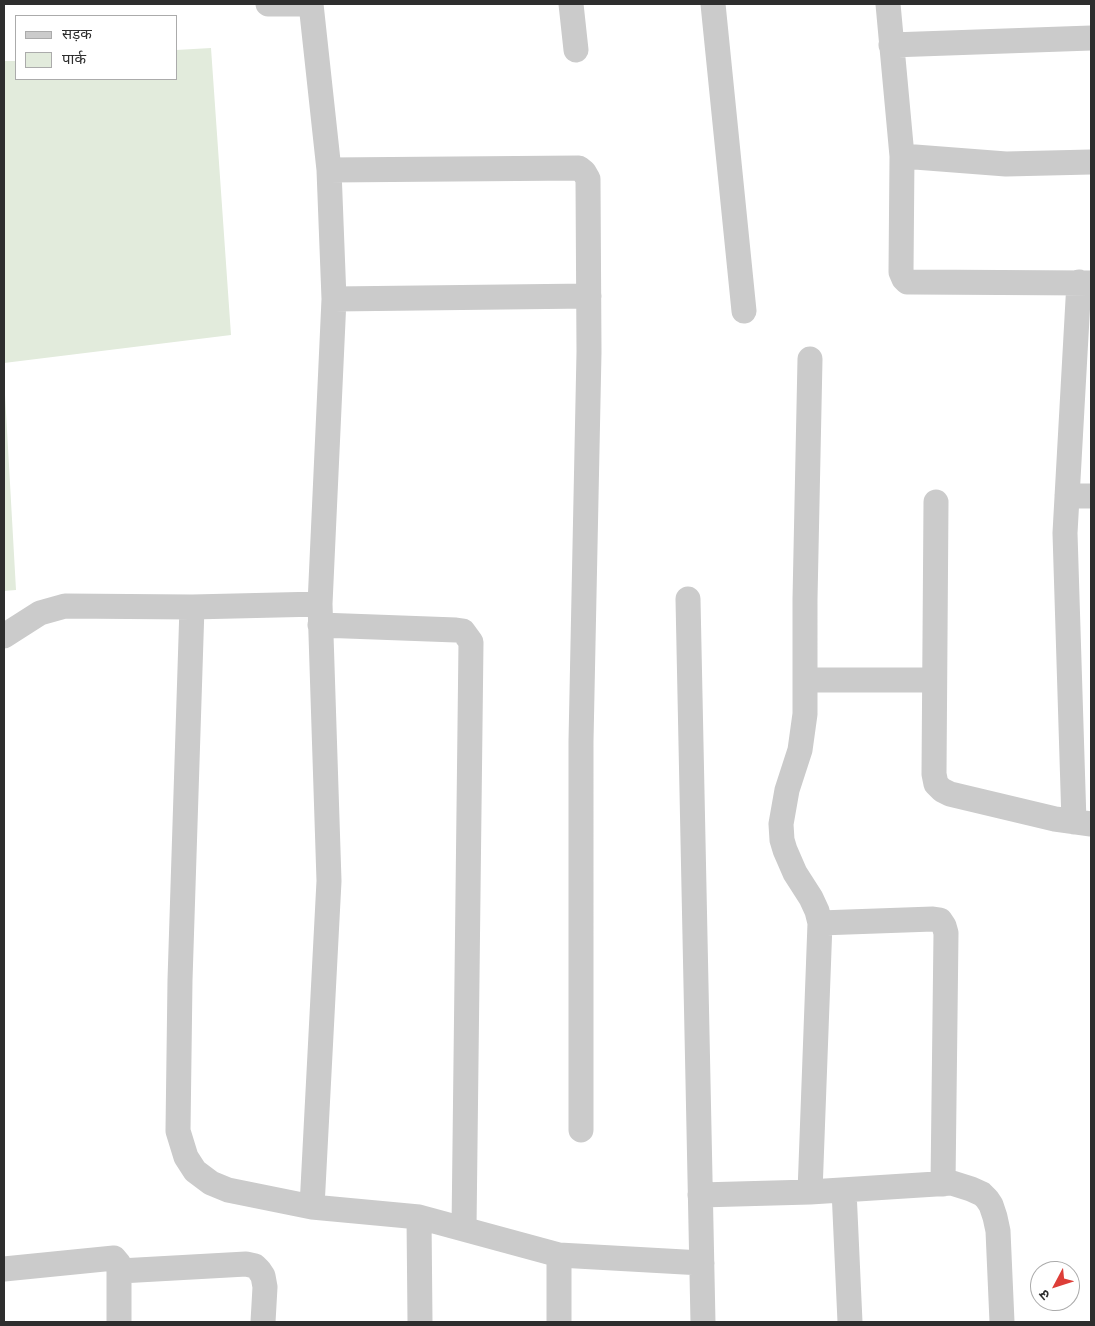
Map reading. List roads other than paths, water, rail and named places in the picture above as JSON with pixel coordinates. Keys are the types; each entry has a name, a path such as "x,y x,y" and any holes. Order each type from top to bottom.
{"street":[{"path":"268,4 311,4 329,170 334,298 320,614 329,882 312,1207"},
{"path":"571,4 576,50"},
{"path":"713,4 744,311"},
{"path":"888,4 902,156 901,272 906,281 1085,282 1079,496 1065,533 1082,823 1055,819 950,794 936,784 934,774 936,502"},
{"path":"891,46 1091,38"},
{"path":"902,156 1006,164 1091,162"},
{"path":"329,170 579,168 588,179 589,362 581,742 581,1130"},
{"path":"334,298 589,296"},
{"path":"810,359 805,598 805,714 800,750 787,790 781,824 785,850 795,873 811,898 820,923 810,1192"},
{"path":"688,599 703,1322"},
{"path":"4,636 40,613 65,606 192,607 320,614 463,631 470,642 464,1228"},
{"path":"192,607 180,980 178,1131 186,1157 195,1171 212,1183 228,1190 312,1207 419,1217 559,1254 702,1263"},
{"path":"805,680 934,680"},
{"path":"820,923 933,919 940,920 944,926 946,933 943,1184"},
{"path":"700,1195 810,1192 952,1183 971,1189 982,1194 991,1205 998,1231 1002,1322"},
{"path":"844,1190 850,1322"},
{"path":"419,1217 420,1322"},
{"path":"559,1254 559,1322"},
{"path":"4,1269 114,1258 119,1264 120,1271 119,1322"},
{"path":"120,1271 246,1264 255,1266 263,1276 265,1287 263,1322"}]}
